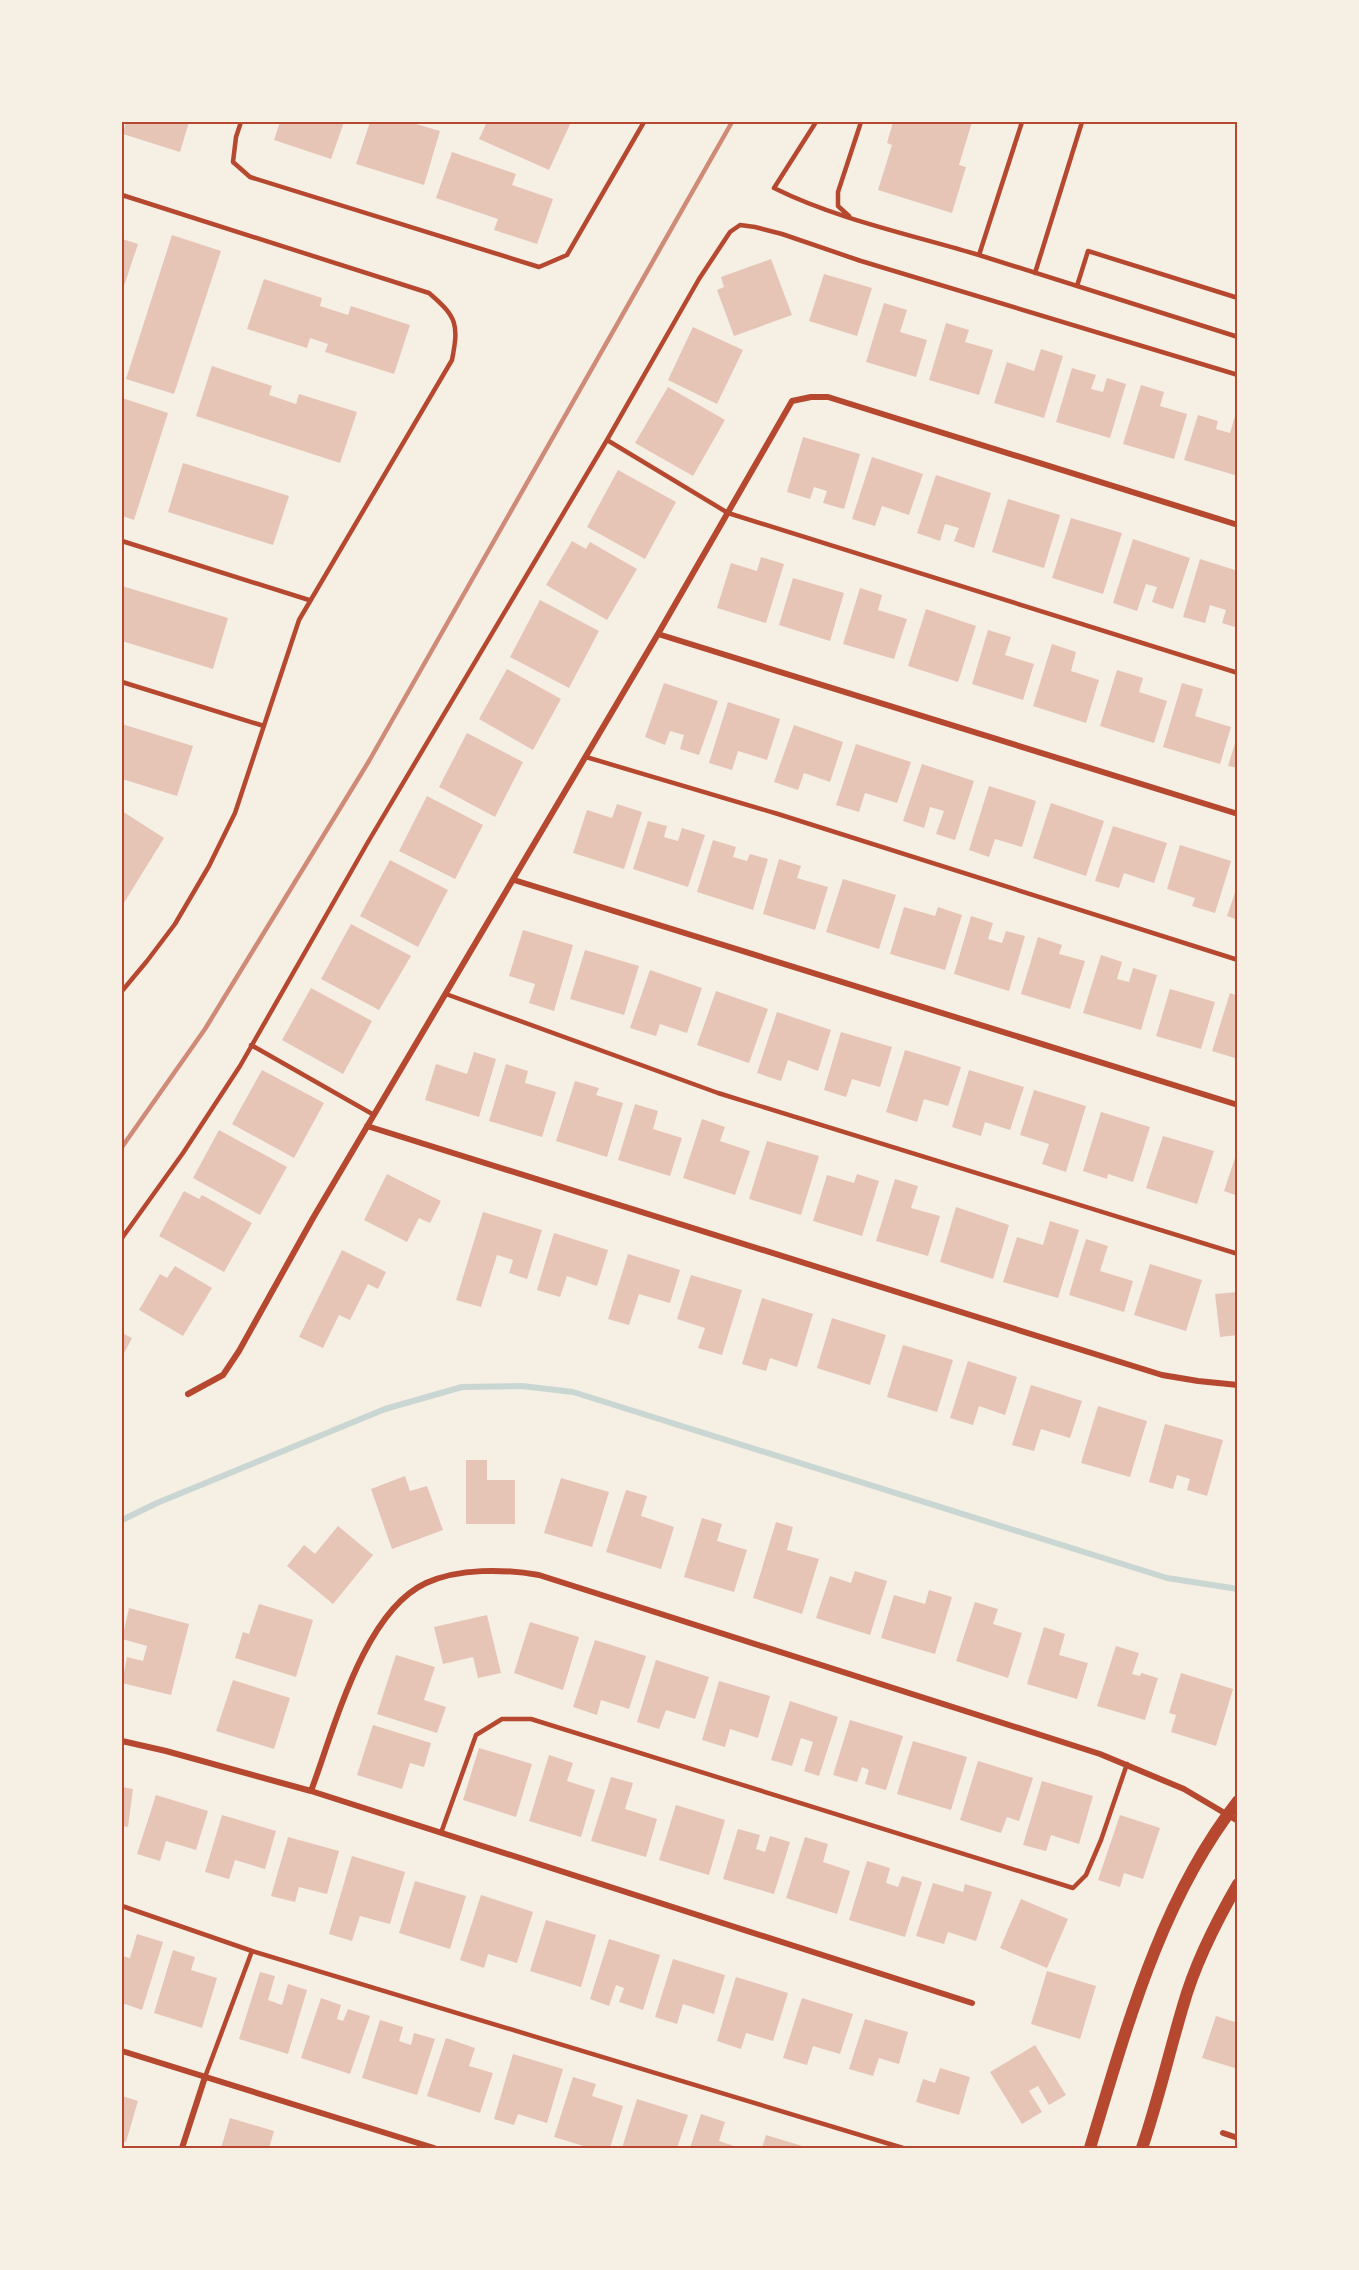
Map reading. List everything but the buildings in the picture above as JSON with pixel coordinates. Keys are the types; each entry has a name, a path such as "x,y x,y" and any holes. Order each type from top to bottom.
{"main road":[{"path":"1090,2148 1153,1955 1183,1886 1232,1818 1238,1801"},
{"path":"1142,2148 1195,1971 1238,1884"}],"street":[{"path":"188,1394 223,1376 792,401 811,397 828,397 1238,525"},
{"path":"658,634 1238,814"},
{"path":"514,880 1238,1105"},
{"path":"368,1126 1162,1375 1198,1382 1238,1385"},
{"path":"311,1791 360,1659 375,1636 377,1627 404,1598 426,1583 491,1570 539,1575 572,1584 1100,1754 1184,1789 1232,1818"},
{"path":"122,1741 311,1791 972,2003"},
{"path":"122,2051 434,2148"},
{"path":"182,2148 205,2077"},
{"path":"1223,2133 1238,2138"}],"lane":[{"path":"241,122 236,137 233,162 250,177 539,267 567,255 644,122"},
{"path":"816,122 774,188 851,218 979,255 1238,337"},
{"path":"851,218 838,206 838,192 861,122"},
{"path":"979,255 1022,122"},
{"path":"1035,273 1082,122"},
{"path":"122,195 429,293 450,311 457,334 452,360 299,620 235,813 209,866 175,924 122,991"},
{"path":"122,1238 183,1153 252,1045 368,842 607,440 699,279 730,232 740,225 782,234 861,261 1238,375"},
{"path":"1077,286 1088,251 1238,298"},
{"path":"607,440 728,513 1238,673"},
{"path":"122,541 309,600"},
{"path":"122,682 264,726"},
{"path":"586,757 778,814 1238,960"},
{"path":"446,994 718,1093 1238,1254"},
{"path":"252,1045 374,1115"},
{"path":"441,1833 476,1735 502,1719 531,1719 1072,1888 1086,1875 1101,1840 1127,1764"},
{"path":"122,1906 252,1951 903,2148"},
{"path":"205,2077 252,1951"}],"waterway":[{"path":"122,1520 157,1503 385,1409 462,1387 522,1386 573,1392 1167,1578 1238,1589"}],"railway":[{"path":"122,1147 205,1029 369,761 732,122"}]}
